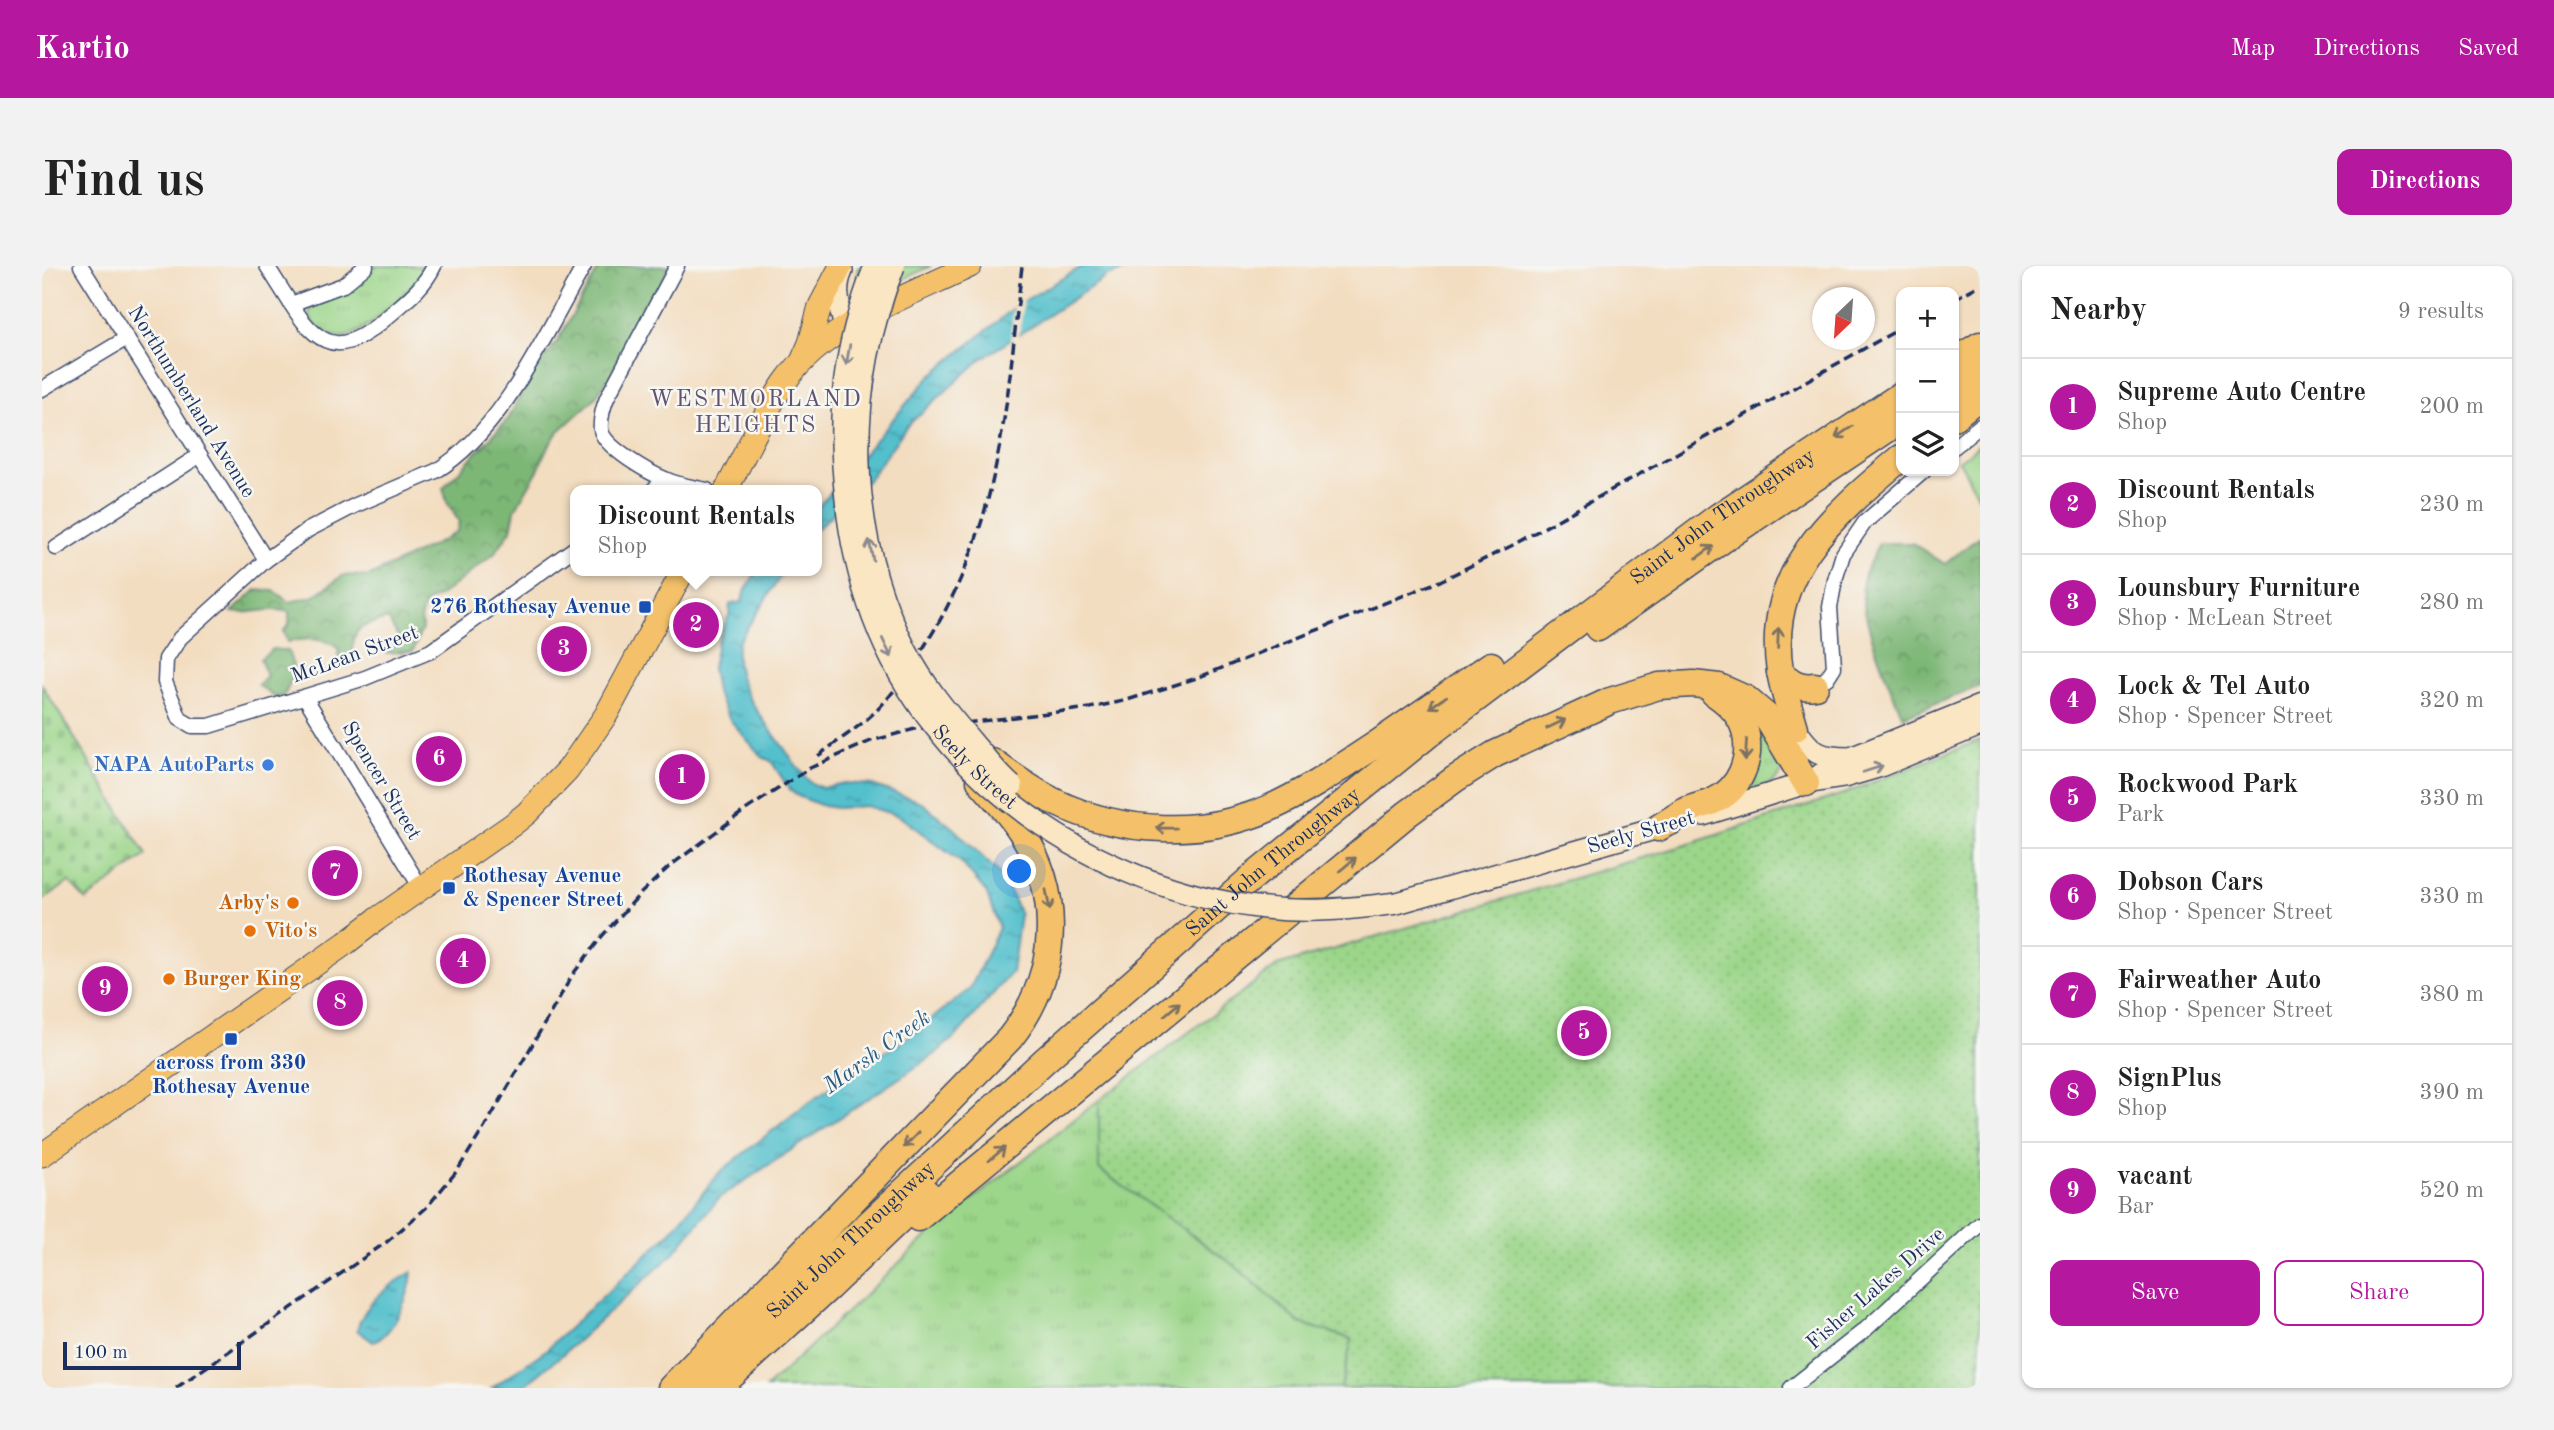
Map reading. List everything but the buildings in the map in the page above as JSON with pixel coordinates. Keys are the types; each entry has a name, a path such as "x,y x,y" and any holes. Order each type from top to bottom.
{"highway":[{"path":"1959,359 1980,345"},
{"path":"1959,383 1980,369"},
{"path":"1959,413 1980,396"},
{"name":"Saint John Throughway","path":"692,1388 1044,1061 1249,880 1440,726 1719,516 1896,398"},
{"name":"Saint John Throughway","path":"718,1388 1060,1069 1179,963 1343,825 1443,745 1598,628 1731,534 1896,423"},
{"path":"1795,728 1780,672 1778,645 1780,615 1787,586 1800,560 1818,534 1896,462"},
{"path":"974,758 1055,802 1108,820 1156,828 1185,828 1234,820 1270,808 1341,768 1582,603 1719,516"},
{"path":"1780,672 1792,683 1804,687 1815,686"},
{"path":"828,1288 962,1184 1407,814 1495,754 1610,701 1659,686 1693,684 1719,687 1746,699 1766,716 1806,783"},
{"path":"1658,828 1687,810 1718,799 1732,788 1746,764 1748,745 1745,727 1733,709 1717,695 1693,684"},
{"path":"671,1388 1010,1038 1037,995 1046,970 1052,926 1049,904 1035,856 974,758"}],"main road":[{"path":"845,266 856,290 877,299 896,302"},
{"path":"845,266 836,292 845,327"},
{"path":"800,365 827,289 845,266"},
{"name":"Seely Street","path":"874,266 853,332 840,426 843,476 853,550 874,618 888,652 911,692 974,758 1076,834 1100,848 1161,874 1227,892 1283,898 1396,897 1475,880 1806,783 1844,777 1878,767 1980,725"},
{"name":"Seely Street","path":"894,266 867,352 858,420 859,468 872,556 883,597 908,655 974,758"},
{"path":"729,485 785,382 800,365 845,327 968,267"},
{"path":"42,1155 519,819 568,770 606,715 680,576"},
{"path":"1806,783 1795,728 1802,699 1815,686"},
{"name":"Seely Street","path":"1806,783 1851,758 1980,706"},
{"path":"1795,728 1807,747 1819,755 1851,758"}],"street":[{"name":"Northumberland Avenue","path":"81,266 266,560"},
{"path":"267,266 303,323 319,336 338,344 350,343 369,334 416,292 434,266"},
{"path":"291,304 343,285 366,266"},
{"path":"266,560 331,517 436,471 464,451 491,421 510,392 584,266"},
{"path":"677,266 607,398 602,422 605,439 613,448 665,480 686,485"},
{"path":"42,388 127,338"},
{"path":"1959,443 1980,426"},
{"path":"56,548 200,456"},
{"path":"1815,686 1827,678 1834,667 1830,607 1843,554 1865,522 1918,476"},
{"path":"659,485 665,480"},
{"name":"McLean Street","path":"266,560 180,638 168,654 165,682 177,714 185,723 204,726 285,703 365,678 431,651 570,552"},
{"name":"Spencer Street","path":"305,697 421,888"},
{"name":"Fisher Lakes Drive","path":"1796,1387 1866,1329 1980,1224"}],"green space":[{"path":"375,266 427,266 389,308 353,334 335,336 315,325 309,313 312,308 350,287"},
{"path":"600,266 669,266 653,301 609,378 593,400 558,432 545,452 515,510 511,530 495,553 440,596 426,603 421,615 422,629 413,651 387,653 400,640 388,619 360,629 354,639 353,656 339,661 338,648 326,642 307,639 287,642 283,631 289,625 289,612 232,612 256,590 274,591 289,602 313,597 342,576 368,577 457,531 459,522 447,502 443,488 509,418 525,384 558,340"},
{"path":"858,266 931,266 880,290 859,283"},
{"path":"1980,444 1980,499 1959,461"},
{"path":"1980,536 1980,686 1903,717 1883,668 1864,608 1864,577 1867,569 1879,543 1912,543 1945,564"},
{"path":"273,649 288,651 295,672 285,694 277,699 258,685 267,676 260,659"},
{"path":"42,685 146,855 86,900 69,882 42,901"},
{"path":"1754,721 1783,769 1772,783 1743,792"},
{"path":"1980,740 1980,1388 1341,1388 1352,1339 1300,1323 1234,1265 1099,1169 1099,1100 1277,966 1686,845 1846,793"},
{"path":"1099,1100 1099,1169 1234,1265 1300,1323 1353,1339 1341,1388 766,1388 935,1229"}],"water":[{"path":"1083,266 1138,266 1108,276 980,360 907,426 869,479 822,524 822,502 930,376 1019,304"},
{"path":"754,576 781,576 738,642 738,670 756,709 811,783 822,788 844,783 872,785 921,802 954,829 1005,879 1020,915 1012,972 959,1033 934,1055 719,1198 673,1254 522,1388 492,1388 546,1350 670,1233 720,1172 810,1101 911,1035 970,989 999,928 986,892 962,863 899,816 866,806 823,806 798,796 790,790 771,761 762,757 731,721 716,692 712,668 717,642 729,615 730,604 742,602"},
{"path":"412,1272 400,1312 387,1331 373,1342 357,1330 365,1311 386,1289"}],"pier":[{"path":"1024,297 1019,338 1010,344 1014,304"}],"railway":[{"path":"818,756 870,716 896,688 949,604 969,558 985,511 996,464 1011,368 1022,266"},
{"path":"1959,296 1980,285"},
{"path":"176,1388 388,1241 426,1208 457,1171 573,974 603,935 670,866 744,811 810,768 871,741 915,729 1090,708 1124,701 1197,678 1440,581 1511,546 1896,331"}],"place":[{"name":"276 Rothesay Avenue","path":"645,607"},
{"name":"Discount Rentals","path":"696,625"},
{"name":"Lounsbury Furniture","path":"564,649"},
{"name":"Dobson Cars","path":"439,759"},
{"name":"NAPA AutoParts","path":"268,765"},
{"name":"Supreme Auto Centre","path":"682,777"},
{"name":"Fairweather Auto","path":"335,873"},
{"name":"Rothesay Avenue & Spencer Street","path":"449,888"},
{"name":"Arby's","path":"293,903"},
{"name":"Vito's","path":"250,931"},
{"name":"Lock & Tel Auto","path":"463,961"},
{"name":"Burger King","path":"169,979"},
{"name":"vacant","path":"105,989"},
{"name":"SignPlus","path":"340,1003"},
{"name":"Rockwood Park","path":"1584,1033"},
{"name":"across from 330 Rothesay Avenue","path":"231,1039"}],"district":[{"name":"WESTMORLAND HEIGHTS","path":"756,412"}],"water label":[{"name":"Marsh Creek","path":"877,1052"}]}
